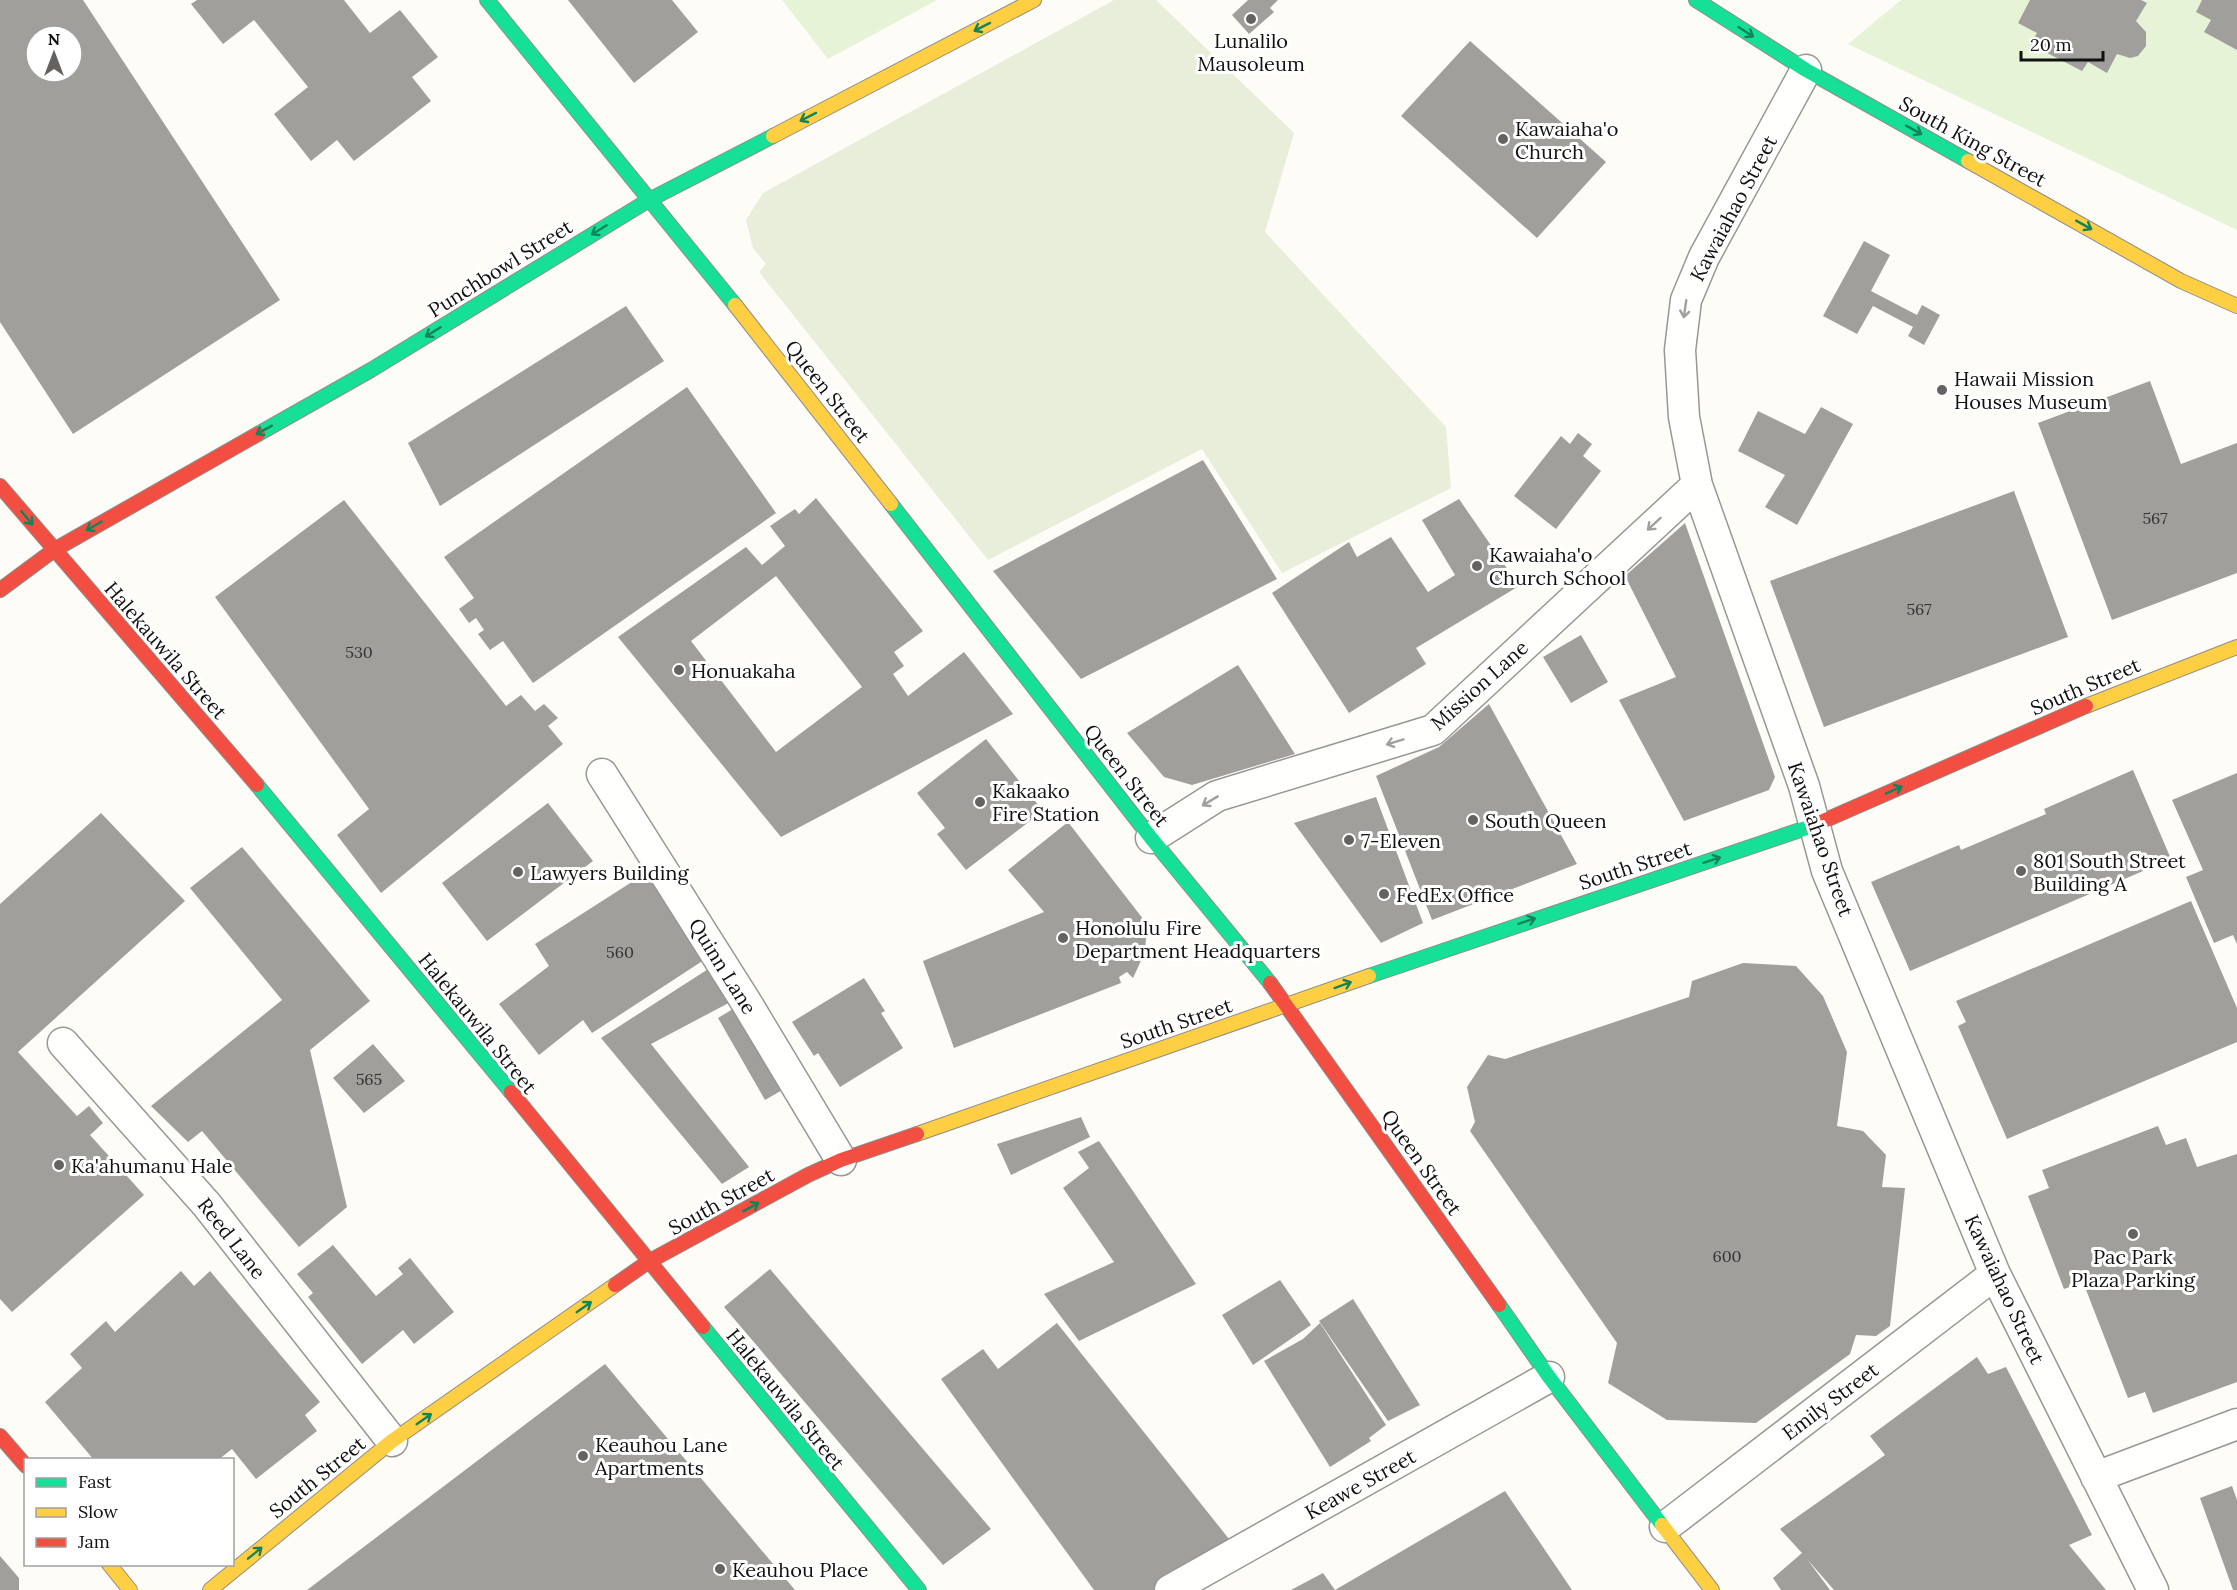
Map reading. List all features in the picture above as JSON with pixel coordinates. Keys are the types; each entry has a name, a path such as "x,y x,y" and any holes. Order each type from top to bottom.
{"main road":[{"name":"Queen Street","path":"487,0 888,498 1151,838 1288,1005 1549,1377 1665,1527 1699,1584"},
{"name":"Punchbowl Street","path":"0,590 54,550 371,370 649,200 1034,0"},
{"name":"South King Street","path":"1696,0 1806,70 2181,281 2237,306"},
{"name":"Halekauwila Street","path":"0,486 307,844 919,1590"},
{"name":"South Street","path":"210,1590 392,1441 648,1262 808,1175 841,1160 1498,931 1816,825 2096,701 2237,647"},
{"path":"0,1436 24,1464"},
{"path":"111,1566 130,1590"}],"street":[{"name":"Kawaiahao Street","path":"1806,70 1704,257 1686,300 1680,350 1684,417 1697,484 1816,825 1827,871 1995,1274 2153,1590"},
{"name":"Mission Lane","path":"1151,838 1217,796 1433,730 1697,484"},
{"name":"Quinn Lane","path":"602,774 746,1002 841,1160"},
{"name":"Reed Lane","path":"63,1042 207,1205 392,1441"},
{"name":"Emily Street","path":"1665,1527 1995,1274"},
{"name":"Keawe Street","path":"1170,1590 1549,1377"},
{"path":"2096,1477 2237,1424"}],"green space":[{"path":"782,0 937,0 828,59"},
{"path":"1114,0 1156,0 1294,133 1265,232 1446,427 1451,488 1282,573 1202,449 988,560 759,272 766,264 753,248 746,220 763,193"},
{"path":"1901,0 2237,0 2237,230 1848,44"}],"building":[{"path":"0,0 83,0 280,300 73,434 0,322"},
{"path":"197,0 344,0 370,33 400,10 438,57 412,77 431,101 354,161 337,140 311,161 274,114 308,87 254,20 223,44 191,4"},
{"path":"568,0 672,0 698,32 634,83"},
{"name":"Lunalilo Mausoleum","path":"1248,0 1278,0 1270,8 1274,12 1249,34 1232,15"},
{"path":"2030,0 2141,0 2147,3 2136,21 2146,32 2146,46 2138,56 2130,58 2117,54 2107,73 2088,62 2082,71 2030,44 2037,33 2018,23"},
{"path":"2202,0 2237,0 2237,50 2204,32 2211,20 2196,12"},
{"name":"Kawaiaha'o Church","path":"1470,41 1606,162 1537,238 1401,116"},
{"path":"1864,241 1890,255 1871,291 1917,315 1922,305 1940,315 1924,345 1908,336 1913,327 1873,306 1857,334 1823,316"},
{"path":"626,306 664,361 440,506 408,443"},
{"path":"2150,381 2181,464 2237,443 2237,573 2112,620 2038,423"},
{"path":"687,387 776,513 533,683 503,641 490,650 478,634 484,630 476,618 469,623 459,609 474,598 444,557"},
{"path":"1821,407 1853,424 1797,525 1765,507 1785,475 1738,451 1758,411 1805,434"},
{"path":"1578,433 1592,444 1583,456 1601,471 1556,529 1514,496 1561,436 1570,444"},
{"path":"1203,460 1277,579 1081,679 993,571"},
{"path":"2014,491 2068,637 1824,727 1770,581"},
{"name":"Honuakaha","path":"816,498 923,631 894,652 904,666 893,674 908,696 964,652 1013,714 781,837 618,637 746,547 762,565 785,546 770,526 795,509 799,514","holes":["776,576 862,687 776,752 691,641"]},
{"path":"1459,499 1519,586 1416,648 1426,664 1349,713 1272,593 1349,542 1357,557 1391,537 1428,592 1455,575 1422,520"},
{"path":"344,500 506,706 521,695 535,711 544,704 558,718 548,726 563,744 381,893 337,835 369,809 215,597"},
{"path":"1685,523 1775,777 1769,790 1684,821 1619,700 1676,677 1625,576"},
{"path":"1581,635 1608,682 1571,703 1543,657"},
{"path":"1238,665 1295,754 1192,785 1164,777 1127,733"},
{"name":"South Queen","path":"1489,704 1577,864 1432,920 1376,776 1439,747"},
{"name":"Kakaako Fire Station","path":"986,739 1043,811 966,870 937,834 945,828 917,793"},
{"name":"801 South Street Building A","path":"2133,770 2171,859 1910,971 1871,882 1959,845 1961,850 2046,814 2044,809"},
{"path":"2237,773 2237,944 2233,935 2214,943 2186,877 2203,870 2172,800"},
{"path":"1376,797 1423,923 1381,943 1294,823"},
{"name":"Lawyers Building","path":"548,803 593,861 487,941 442,883"},
{"path":"101,813 185,901 18,1052 77,1116 89,1106 103,1123 90,1135 144,1195 12,1312 0,1299 0,904"},
{"name":"Honolulu Fire Department Headquarters","path":"1068,822 1147,924 1145,952 1133,978 1127,972 1119,977 1121,983 954,1048 923,961 1044,912 1008,870"},
{"path":"242,847 370,1001 310,1050 347,1207 299,1247 202,1131 188,1142 151,1106 282,1000 190,888"},
{"path":"649,871 704,960 592,1033 583,1020 539,1055 499,1004 549,966 535,944"},
{"path":"2191,901 2237,1008 2237,1042 2007,1139 1958,1026 1966,1022 1956,1001"},
{"path":"1743,963 1796,966 1823,996 1847,1052 1837,1126 1863,1131 1886,1155 1882,1187 1905,1188 1890,1326 1876,1336 1856,1335 1850,1354 1756,1423 1667,1420 1608,1383 1617,1343 1470,1131 1475,1122 1467,1087 1488,1055 1505,1059 1689,997 1692,981"},
{"path":"716,964 740,997 651,1044 749,1167 722,1184 601,1038"},
{"path":"864,978 885,1011 881,1013 903,1048 840,1087 818,1053 814,1056 792,1022"},
{"path":"743,1003 791,1085 765,1100 718,1018"},
{"path":"373,1044 405,1081 364,1113 333,1078"},
{"path":"1081,1117 1090,1137 1011,1175 997,1144"},
{"name":"Pac Park Plaza Parking","path":"2158,1126 2166,1145 2186,1138 2197,1167 2237,1154 2237,1382 2153,1413 2145,1392 2128,1398 2083,1282 2064,1289 2028,1196 2049,1188 2042,1170"},
{"path":"1099,1141 1196,1284 1079,1341 1044,1294 1114,1262 1063,1188 1089,1168 1078,1152"},
{"path":"333,1245 376,1296 403,1274 398,1268 410,1258 454,1312 414,1344 403,1330 362,1364 308,1297 313,1293 297,1274"},
{"path":"770,1269 991,1529 943,1565 724,1307"},
{"path":"181,1271 194,1286 210,1271 320,1402 305,1415 317,1431 256,1479 232,1449 221,1458 92,1458 45,1402 82,1368 70,1354 106,1321 115,1332"},
{"path":"1280,1280 1311,1325 1253,1365 1222,1315"},
{"path":"1353,1299 1420,1405 1388,1421 1319,1321"},
{"path":"1057,1323 1229,1539 1158,1590 1094,1590 941,1379 983,1349 998,1369"},
{"path":"1320,1323 1386,1425 1369,1438 1371,1441 1330,1467 1264,1361 1303,1339"},
{"path":"1977,1357 1988,1374 2006,1367 2092,1535 2069,1545 2106,1590 1834,1590 1807,1559 1830,1590 1781,1590 1773,1578 1802,1553 1780,1529 1885,1455 1870,1436"},
{"name":"Keauhou Lane Apartments","path":"605,1364 795,1590 307,1590"},
{"path":"2232,1486 2237,1500 2237,1590 2233,1590 2200,1498"},
{"path":"1505,1491 1572,1590 1335,1590"},
{"path":"0,1556 19,1578 19,1590 0,1590"},
{"path":"1323,1573 1335,1590 1291,1590"}],"traffic: fast":[{"path":"487,0 735,305"},
{"path":"1696,0 1806,70 1968,161"},
{"path":"258,434 371,370 649,200 773,136"},
{"path":"891,504 1151,838 1270,983"},
{"path":"257,785 511,1092"},
{"path":"1369,976 1812,826"},
{"path":"1499,1305 1549,1377 1662,1525"},
{"path":"703,1327 919,1590"}],"traffic: slow":[{"path":"773,136 1034,0"},
{"path":"1968,161 2181,281 2237,306"},
{"path":"735,305 891,504"},
{"path":"2086,706 2237,647"},
{"path":"917,1134 1369,976"},
{"path":"210,1590 392,1441 615,1285"},
{"path":"1662,1525 1712,1590"},
{"path":"111,1566 130,1590"}],"traffic: jam":[{"path":"0,590 54,550 258,434"},
{"path":"0,486 257,785"},
{"path":"1812,826 2086,706"},
{"path":"1270,983 1499,1305"},
{"path":"511,1092 703,1327"},
{"path":"615,1285 648,1262 808,1175 841,1160 917,1134"},
{"path":"0,1436 24,1464"}],"place":[{"name":"Lunalilo Mausoleum","path":"1251,19"},
{"name":"Kawaiaha'o Church","path":"1503,139"},
{"name":"Hawaii Mission Houses Museum","path":"1942,390"},
{"name":"Kawaiaha'o Church School","path":"1477,566"},
{"name":"Honuakaha","path":"679,670"},
{"name":"Kakaako Fire Station","path":"980,802"},
{"name":"South Queen","path":"1473,820"},
{"name":"7-Eleven","path":"1349,840"},
{"name":"801 South Street Building A","path":"2021,871"},
{"name":"Lawyers Building","path":"518,872"},
{"name":"FedEx Office","path":"1384,894"},
{"name":"Honolulu Fire Department Headquarters","path":"1063,938"},
{"name":"Ka'ahumanu Hale","path":"59,1165"},
{"name":"Pac Park Plaza Parking","path":"2133,1234"},
{"name":"Keauhou Lane Apartments","path":"583,1456"},
{"name":"Keauhou Place","path":"720,1569"}]}
